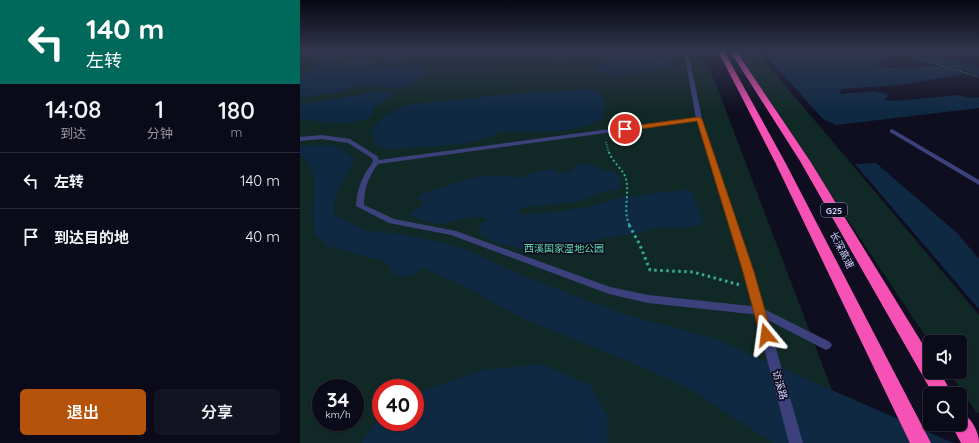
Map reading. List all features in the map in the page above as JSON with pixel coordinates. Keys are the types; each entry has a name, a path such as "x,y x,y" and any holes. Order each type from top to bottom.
{"highway":[{"name":"长深高速","path":"732,72 780,162 921,443"},
{"name":"长深高速","path":"747,72 805,160 923,360"},
{"path":"965,431 972,443"}],"street":[{"name":"访溪路","path":"690,72 699,119 754,289 796,443"},
{"path":"699,119 376,162 368,171 360,191 360,206 392,221 453,233 609,290 648,299 760,311 826,345"},
{"path":"892,132 979,183"},
{"path":"300,139 322,138 350,141 376,157 376,162"}],"path":[{"path":"961,72 979,77"},
{"path":"600,133 608,145 611,158 626,178 626,209 628,223 650,270 693,272 754,289"}],"green space":[{"name":"西溪国家湿地公园","path":"300,72 710,72 715,82 852,443 300,443"},
{"path":"749,72 773,72 979,315 979,413 976,412 967,399 967,387 959,387 954,379 967,379 967,335 925,335"}],"water":[{"path":"312,72 423,72 425,74 409,86 391,88 369,84 355,86 345,91 300,98 300,75"},
{"path":"598,72 645,72 631,74"},
{"path":"780,72 958,72 963,74 900,85 841,89 840,94 874,91 888,94 885,100 893,101 960,95 970,98 979,97 979,108 836,125 823,119"},
{"path":"968,72 979,72 979,75"},
{"path":"582,89 598,91 602,97 604,110 603,118 579,128 539,132 500,132 480,140 440,146 389,149 377,146 372,142 375,138 371,133 377,123 390,112 406,105 498,95"},
{"path":"376,91 388,91 394,95 372,108 374,115 366,119 338,123 300,119 300,107 307,103"},
{"path":"330,145 342,149 355,159 334,199 334,214 364,230 435,241 472,252 521,275 623,314 713,338 953,443 773,443 694,392 647,369 522,318 474,291 422,267 412,276 396,276 384,261 327,246 315,234 313,215 315,189 313,173 306,160 300,155 300,146"},
{"path":"876,163 956,232 979,259 979,309 855,164"},
{"path":"587,164 616,173 621,180 621,188 619,190 605,191 575,202 519,208 518,212 525,215 562,211 588,207 614,199 687,189 693,193 704,223 688,228 651,228 640,233 600,239 563,252 528,251 492,241 479,234 480,225 489,219 483,217 434,224 408,214 425,203 417,198 427,192 477,177 497,175 522,178 533,172 554,169 557,173 570,172 575,165"},
{"path":"542,364 590,385 607,416 607,443 361,443 372,428 372,431 424,431 424,391 481,370"}],"route":[{"path":"625,129 699,119 749,272 766,335"}]}
